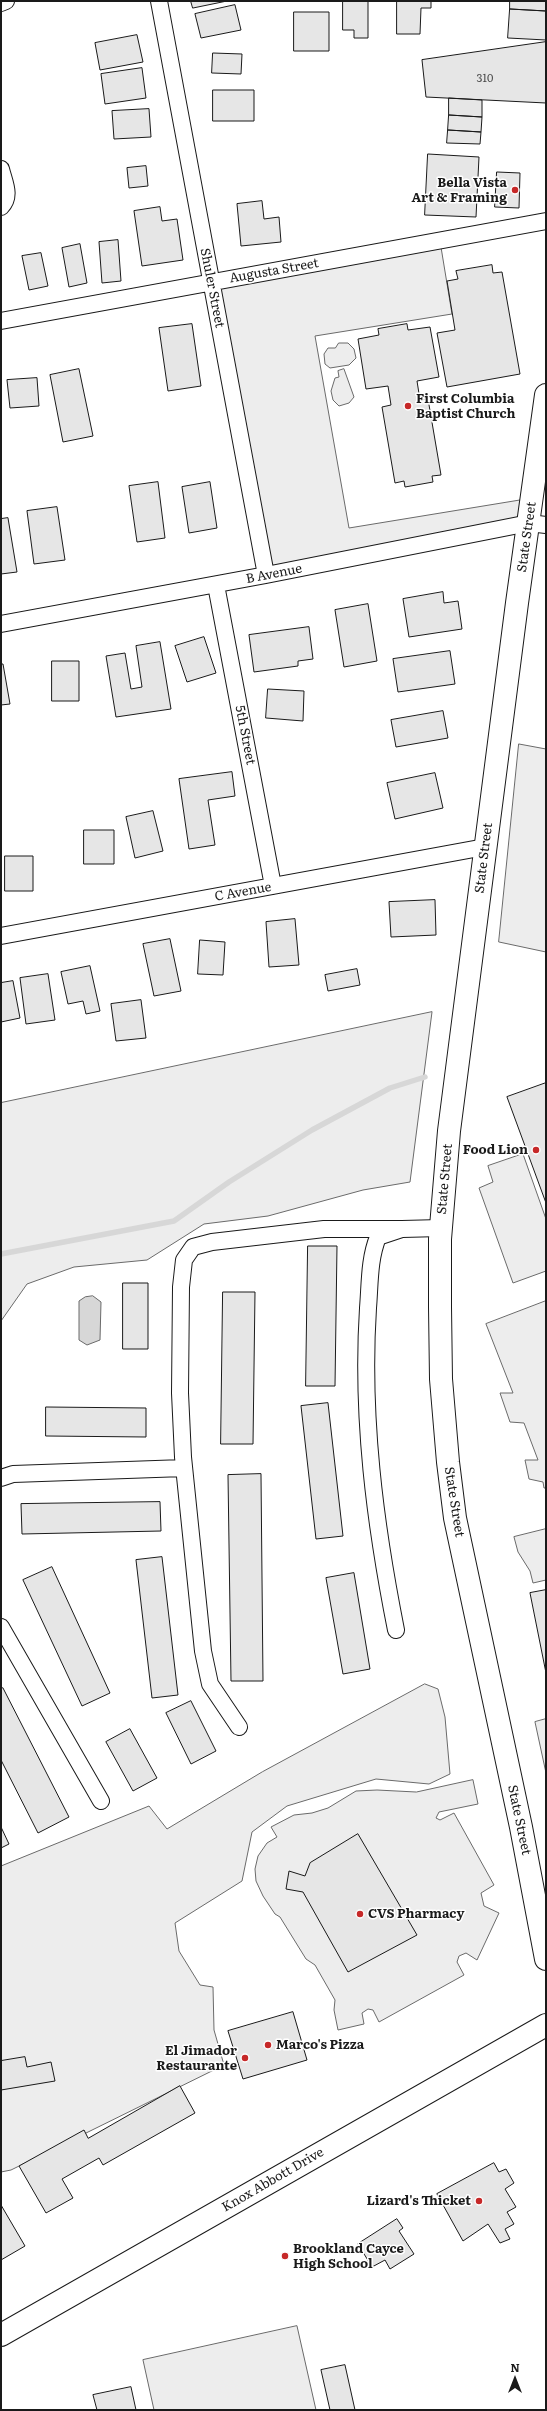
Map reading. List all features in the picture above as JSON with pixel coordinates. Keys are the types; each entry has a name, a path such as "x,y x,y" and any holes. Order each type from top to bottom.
{"main road":[{"name":"State Street","path":"546,395 537,524 485,847 449,1131 441,1228 441,1379 451,1490 546,1960"},
{"name":"Knox Abbott Drive","path":"1,2335 546,2025"}],"street":[{"path":"1,3 6,1"},
{"name":"Shuler Street","path":"159,1 266,575"},
{"path":"1,169 8,194 6,202 1,207"},
{"name":"Augusta Street","path":"1,321 546,221"},
{"name":"B Avenue","path":"1,624 537,524"},
{"name":"5th Street","path":"216,585 273,886"},
{"name":"C Avenue","path":"1,936 485,847"},
{"path":"239,1727 210,1684 203,1651 184,1468 180,1393 181,1287 184,1260 193,1247 212,1242 324,1229 441,1228"},
{"path":"396,1630 384,1569 372,1492 367,1408 366,1336 372,1251 378,1237 402,1229"},
{"path":"1,1478 13,1474 184,1468"},
{"path":"1,1627 101,1801"}],"shaded area":[{"path":"440,241 452,314 315,336 349,528 532,498 529,523 266,575 211,283"},
{"path":"339,343 348,343 354,349 356,358 349,365 330,368 325,364 324,354 328,348 335,348"},
{"path":"344,369 354,397 349,403 339,406 333,400 331,391 335,378 339,377 338,371"},
{"path":"519,744 546,749 546,952 499,942"},
{"path":"432,1012 410,1182 363,1190 268,1216 204,1224 147,1260 74,1267 27,1284 1,1321 1,1103"},
{"path":"523,1154 546,1219 546,1271 513,1283 479,1188 493,1182 488,1166"},
{"path":"93,1296 101,1302 100,1340 87,1345 79,1340 79,1301 85,1297"},
{"path":"546,1301 546,1488 544,1488 543,1482 529,1479 525,1460 538,1460 524,1423 510,1422 500,1393 513,1393 486,1324"},
{"path":"546,1529 546,1580 533,1583 530,1571 518,1552 514,1537"},
{"path":"425,1684 438,1689 445,1717 450,1774 429,1784 376,1779 287,1806 252,1832 242,1881 175,1923 179,1951 200,1985 213,1987 214,2030 224,2065 11,2170 1,2172 1,1866 149,1806 167,1829 262,1772"},
{"path":"546,1719 546,1773 535,1722"},
{"path":"473,1780 478,1804 439,1812 436,1818 440,1820 454,1813 494,1885 481,1893 484,1906 499,1913 477,1960 466,1953 459,1956 457,1962 464,1975 379,2022 373,2010 368,2009 362,2013 364,2024 338,2030 334,2010 335,2000 315,1965 306,1959 280,1917 275,1914 263,1896 256,1881 255,1869 258,1856 267,1843 277,1837 271,1827 294,1815 312,1813 328,1808 356,1791 377,1790 416,1792"},
{"path":"297,2326 316,2410 154,2410 143,2360"}],"building":[{"path":"191,1 227,1 193,8"},
{"path":"343,1 368,1 368,38 354,38 354,30 343,30"},
{"path":"397,1 431,1 431,8 421,8 420,34 397,34"},
{"path":"510,1 546,1 546,11 510,9"},
{"path":"235,5 241,30 201,38 195,14"},
{"path":"510,9 546,11 546,40 508,38"},
{"path":"294,12 329,12 329,51 294,51"},
{"path":"137,35 143,62 100,70 95,43"},
{"path":"546,42 546,103 426,97 422,60"},
{"path":"213,53 242,54 241,74 212,73"},
{"path":"142,68 146,98 105,104 101,74"},
{"path":"213,90 254,90 254,121 213,121"},
{"path":"449,98 482,100 482,117 449,115"},
{"path":"149,109 151,137 114,139 112,111"},
{"path":"449,115 482,117 481,132 448,130"},
{"path":"448,130 481,132 480,144 447,143"},
{"path":"428,154 479,157 476,217 425,215"},
{"path":"146,166 148,186 129,188 127,168"},
{"path":"497,172 520,173 519,208 495,207"},
{"path":"262,201 264,219 279,217 281,242 241,246 237,204"},
{"path":"160,207 162,221 177,219 183,260 142,266 134,211"},
{"path":"118,240 121,281 102,283 99,242"},
{"path":"80,244 87,283 69,287 62,248"},
{"path":"41,253 48,286 29,290 22,256"},
{"path":"492,265 493,273 502,272 520,374 447,387 437,333 455,330 447,281 458,279 456,271"},
{"path":"192,324 201,386 168,391 159,328"},
{"name":"First Columbia Baptist Church","path":"407,324 408,330 430,327 439,377 417,381 420,400 428,399 441,475 432,476 433,482 405,487 404,481 395,483 382,407 391,405 388,386 366,389 358,339 379,335 378,329"},
{"path":"79,369 93,436 63,442 50,375"},
{"path":"37,378 39,406 10,408 7,380"},
{"path":"158,482 165,538 137,542 129,486"},
{"path":"210,482 217,528 189,533 182,487"},
{"path":"57,507 65,560 34,564 27,511"},
{"path":"8,518 17,572 1,574 1,519"},
{"path":"443,592 444,603 458,601 462,629 409,637 403,599"},
{"path":"368,604 377,661 344,667 335,610"},
{"path":"309,627 313,659 298,661 298,666 254,672 249,635"},
{"path":"204,637 216,673 187,682 175,646"},
{"path":"160,642 171,709 116,717 106,656 125,653 131,689 142,687 136,646"},
{"path":"450,651 455,684 398,692 393,659"},
{"path":"52,661 79,661 79,701 52,701"},
{"path":"1,664 3,664 10,704 1,705"},
{"path":"268,689 304,691 303,721 266,718"},
{"path":"443,711 448,738 396,747 391,720"},
{"path":"232,772 235,796 208,800 215,845 189,849 179,779"},
{"path":"435,773 443,808 395,819 387,783"},
{"path":"153,811 163,851 135,858 126,817"},
{"path":"84,830 114,830 114,864 84,864"},
{"path":"5,856 33,856 33,891 5,891"},
{"path":"435,900 436,935 391,937 389,902"},
{"path":"295,919 299,965 269,967 266,922"},
{"path":"170,939 181,991 154,996 143,944"},
{"path":"200,940 225,942 223,975 198,974"},
{"path":"90,966 100,1011 86,1014 83,1001 68,1004 61,972"},
{"path":"357,969 360,985 328,991 325,975"},
{"path":"48,974 55,1020 26,1024 20,978"},
{"path":"13,981 20,1018 1,1022 1,983"},
{"path":"141,1000 146,1038 116,1041 111,1004"},
{"name":"Food Lion","path":"546,1083 546,1203 507,1097"},
{"path":"308,1246 337,1246 335,1386 306,1386"},
{"path":"123,1283 148,1283 148,1349 123,1349"},
{"path":"223,1292 255,1292 253,1444 221,1444"},
{"path":"328,1403 343,1536 316,1539 301,1406"},
{"path":"46,1407 146,1408 146,1437 46,1436"},
{"path":"261,1474 263,1681 231,1681 228,1475"},
{"path":"160,1502 161,1531 22,1534 21,1504"},
{"path":"162,1557 178,1695 152,1698 136,1560"},
{"path":"52,1567 110,1693 82,1706 23,1580"},
{"path":"354,1573 370,1669 343,1674 326,1578"},
{"path":"546,1590 546,1673 530,1593"},
{"path":"3,1688 69,1817 38,1833 1,1760 1,1689"},
{"path":"191,1701 216,1751 191,1764 166,1713"},
{"path":"130,1729 157,1778 133,1791 106,1742"},
{"path":"1,1827 9,1844 1,1848"},
{"name":"CVS Pharmacy","path":"358,1834 417,1935 348,1972 303,1892 286,1889 289,1871 305,1876 310,1863"},
{"name":"Marco's Pizza","path":"293,2012 307,2060 243,2079 228,2031"},
{"path":"25,2057 27,2067 51,2062 55,2081 1,2090 1,2061"},
{"path":"180,2086 195,2113 103,2165 99,2158 62,2179 73,2198 46,2213 19,2166 84,2130 88,2138"},
{"path":"494,2163 499,2172 506,2169 514,2183 505,2189 516,2207 507,2212 514,2224 505,2229 510,2239 500,2243 488,2224 463,2241 437,2194"},
{"path":"1,2205 25,2246 1,2260"},
{"path":"397,2219 403,2228 399,2231 414,2254 390,2269 385,2260 372,2267 358,2244"},
{"path":"345,2365 355,2410 330,2410 321,2370"},
{"path":"131,2387 136,2410 97,2410 93,2395"}],"waterway":[{"path":"1,1254 174,1221 229,1182 312,1130 390,1088 425,1077"}],"place":[{"name":"Bella Vista Art & Framing","path":"515,190"},
{"name":"First Columbia Baptist Church","path":"408,406"},
{"name":"Food Lion","path":"536,1150"},
{"name":"CVS Pharmacy","path":"360,1914"},
{"name":"Marco's Pizza","path":"268,2045"},
{"name":"El Jimador Restaurante","path":"245,2058"},
{"name":"Lizard's Thicket","path":"479,2201"},
{"name":"Brookland Cayce High School","path":"285,2256"}]}
